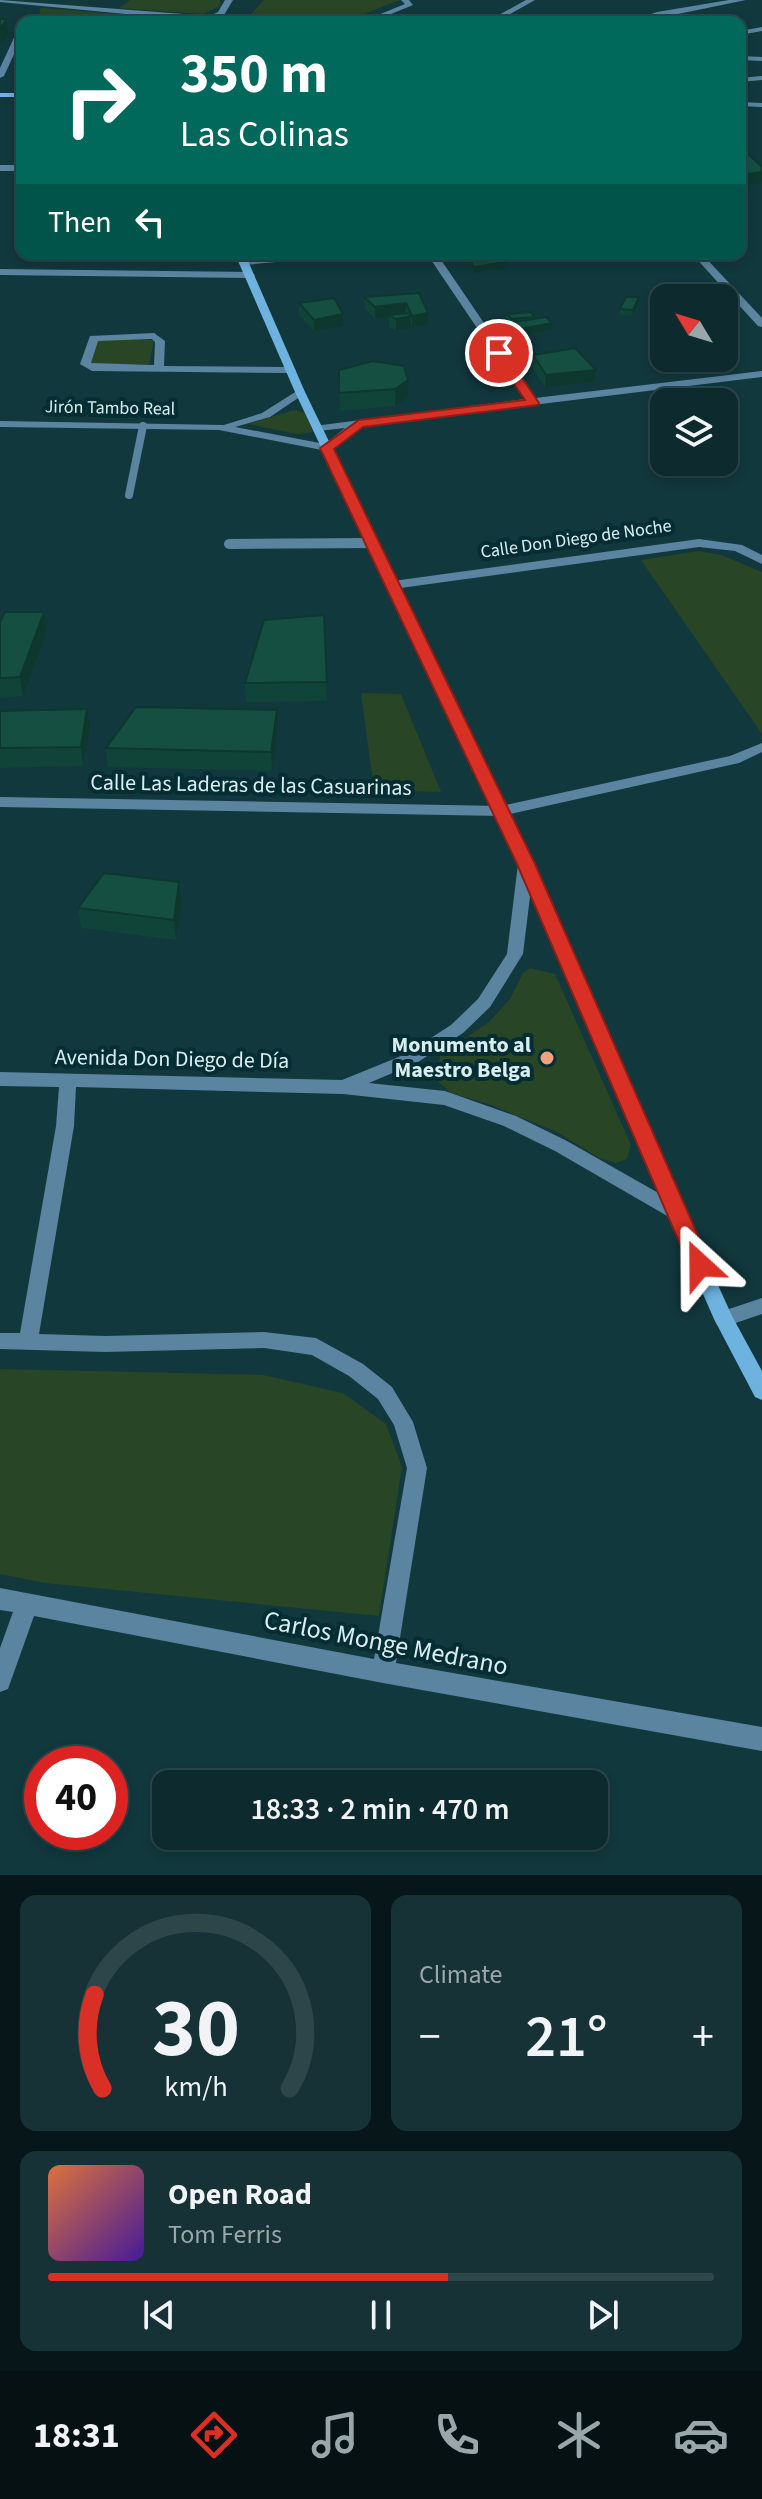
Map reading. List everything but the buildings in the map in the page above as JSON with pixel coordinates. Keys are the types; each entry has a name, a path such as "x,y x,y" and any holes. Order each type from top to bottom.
{"street":[{"path":"0,0 167,16"},
{"path":"215,16 229,0"},
{"path":"382,16 409,5 405,0"},
{"path":"501,16 531,0"},
{"path":"650,16 742,0"},
{"path":"30,13 34,3"},
{"path":"235,16 245,7"},
{"path":"0,76 16,42"},
{"path":"0,272 245,264 279,260"},
{"path":"436,260 533,403"},
{"path":"703,260 762,324"},
{"path":"245,264 300,392 526,864 676,1212 724,1319 762,1391"},
{"path":"159,369 159,338 100,336 90,341 85,364 88,366 159,369 291,370"},
{"path":"318,428 762,374"},
{"name":"Jirón Tambo Real","path":"219,427 266,415 300,392"},
{"path":"327,448 359,423"},
{"name":"Jirón Tambo Real","path":"0,424 219,427 327,448"},
{"name":"Calle Don Diego de Noche","path":"393,585 699,543 738,548 762,560"},
{"path":"501,811 734,760 762,747"},
{"name":"Calle Las Laderas de las Casuarinas","path":"0,802 501,811"},
{"name":"Avenida Don Diego de Día","path":"343,1087 412,1058 457,1029 484,1003 515,954 526,864"},
{"name":"Avenida Don Diego de Día","path":"0,1079 343,1087 445,1098 510,1121 612,1173 676,1212"},
{"path":"28,1342 65,1126 68,1081"},
{"path":"724,1319 762,1306"},
{"path":"0,1341 105,1344 264,1340 316,1347 356,1370 385,1393 403,1422 417,1468 383,1672"},
{"name":"Carlos Monge Medrano","path":"0,1599 383,1672 762,1739"},
{"path":"0,1681 27,1603"}],"lane":[{"path":"129,495 143,426"},
{"path":"229,544 373,543"}],"green space":[{"path":"130,0 220,0 220,6 203,14 119,8"},
{"path":"264,0 400,0 364,14 249,16"},
{"path":"41,8 146,16 38,16"},
{"path":"97,340 154,340 149,364 91,364"},
{"path":"294,410 305,413 313,432 296,434 248,424"},
{"path":"699,551 721,555 762,572 762,734 641,560"},
{"path":"361,693 401,694 441,792 374,790"},
{"path":"530,968 555,974 631,1145 627,1159 616,1163 599,1158 557,1132 491,1105 451,1093 433,1077 441,1055 489,1022 510,999 523,973"},
{"path":"0,1369 263,1375 343,1393 386,1424 402,1467 379,1616 45,1583 0,1574"}],"place":[{"name":"Monumento al Maestro Belga","path":"547,1058"}],"route":[{"path":"499,353 533,403 359,423 327,448 526,864 700,1265"}]}
